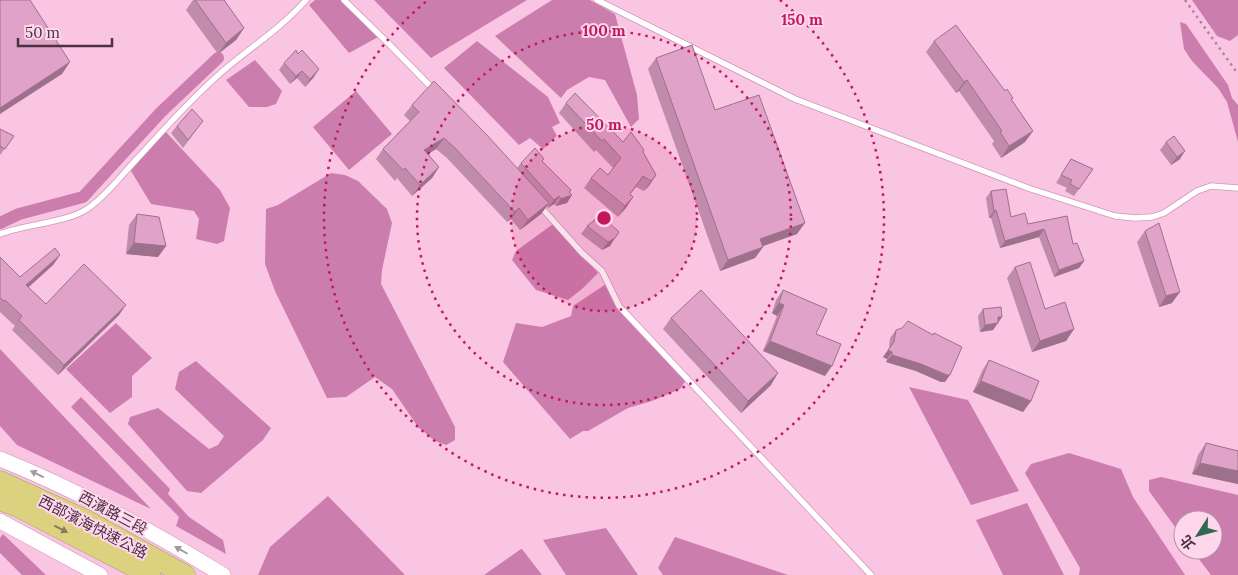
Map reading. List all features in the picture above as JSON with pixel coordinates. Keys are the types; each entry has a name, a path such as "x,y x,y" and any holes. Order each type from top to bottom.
{"highway":[{"name":"西部濱海快速公路","path":"0,481 16,500 150,575"},
{"name":"西部濱海快速公路","path":"16,500 86,520 185,575"}],"street":[{"name":"西濱路三段","path":"0,459 94,502 223,575"},
{"path":"0,521 100,575"}],"lane":[{"path":"0,234 14,228 71,216 86,209 108,191 175,117 215,78 292,16 306,0"},
{"path":"344,0 438,95"},
{"path":"597,0 795,99 1028,188 1115,216 1152,217 1164,213 1197,191 1211,186 1238,188"},
{"path":"537,203 582,253 602,271 619,306 871,575"}],"path":[{"path":"1185,0 1238,74"}],"shaded area":[{"path":"315,0 342,0 380,36 349,53 309,5"},
{"path":"374,0 527,0 431,58"},
{"path":"552,0 590,0 615,14 637,95 639,119 631,127 605,80 589,77 567,90 561,98 495,36"},
{"path":"1192,0 1238,0 1238,35 1230,41 1217,36"},
{"path":"1180,22 1186,24 1228,85 1232,98 1238,105 1238,142 1227,102 1218,88 1192,61 1184,49"},
{"path":"477,41 548,97 560,123 552,127 557,136 543,149 530,138 519,145 444,68"},
{"path":"255,60 282,91 276,104 267,107 249,107 226,80"},
{"path":"356,91 392,134 349,170 313,127"},
{"path":"165,131 220,190 230,208 224,241 217,244 196,239 199,219 194,211 151,204 131,171 134,162"},
{"path":"331,173 345,175 358,181 387,209 392,223 382,270 381,284 455,427 455,440 446,445 435,441 418,427 392,389 375,377 346,397 327,398 275,291 265,264 266,209 278,205"},
{"path":"553,224 598,273 568,300 536,290 512,260 516,251"},
{"path":"606,284 614,298 688,377 680,389 652,401 628,408 570,439 503,362 516,323 542,327 571,316 573,306"},
{"path":"116,323 152,358 132,376 132,397 110,413 66,369"},
{"path":"0,349 151,509 17,445 0,426"},
{"path":"196,361 271,428 263,440 201,493 187,491 128,424 130,417 158,408 209,449 218,445 224,436 175,389 179,372"},
{"path":"909,387 968,400 1019,491 971,505"},
{"path":"81,397 170,489 168,494 189,517 223,540 226,554 176,526 179,517 71,407"},
{"path":"1069,453 1121,469 1133,497 1173,557 1173,560 1175,560 1185,575 1079,575 1080,568 1025,473 1031,464"},
{"path":"1161,477 1238,495 1238,575 1211,575 1200,560 1223,560 1223,510 1173,510 1173,524 1149,491 1149,480"},
{"path":"328,496 405,575 258,575 270,547"},
{"path":"1027,503 1064,575 1003,575 976,520"},
{"path":"606,528 638,575 566,575 543,540"},
{"path":"3,534 46,575 22,575 0,553 0,538"},
{"path":"675,537 788,575 663,575 658,568"},
{"path":"521,549 542,575 484,575"}],"building":[{"path":"0,0 30,0 70,62 0,108"},
{"path":"195,0 224,0 244,28 226,43"},
{"path":"956,25 1005,91 1007,89 1013,98 1011,99 1033,131 1009,146 1000,132 1002,131 967,80 964,82 934,41"},
{"path":"692,45 715,110 759,95 805,223 760,239 763,247 728,260 656,58"},
{"path":"296,50 298,54 302,50 319,69 310,79 302,71 296,76 284,63"},
{"path":"434,81 549,203 528,220 519,208 515,212 444,138 424,150 439,167 420,185 405,168 403,170 383,149 419,112 412,105"},
{"path":"575,93 623,142 631,132 644,150 643,152 656,175 651,181 643,176 630,194 633,197 625,206 591,178 600,168 608,175 621,158 566,103"},
{"path":"192,109 203,121 188,140 177,126"},
{"path":"0,129 14,136 5,149 0,146"},
{"path":"1174,136 1185,151 1177,157 1166,142"},
{"path":"535,148 544,159 542,161 571,190 569,192 572,195 561,199 559,196 554,200 521,163"},
{"path":"1071,159 1093,169 1079,189 1070,184 1072,180 1061,175"},
{"path":"1006,189 1011,217 1025,213 1028,224 1067,216 1073,244 1077,243 1084,261 1059,270 1044,229 1005,241 996,210 994,211 991,191"},
{"path":"599,213 619,232 615,238 608,242 587,226 596,219"},
{"path":"137,214 159,217 166,246 134,243"},
{"path":"1159,223 1180,292 1166,296 1145,231"},
{"path":"55,248 60,255 26,285 46,304 84,264 126,305 64,365 19,320 22,316 5,300 0,298 0,257 20,277"},
{"path":"1030,262 1045,309 1065,302 1074,329 1040,341 1015,267"},
{"path":"701,290 778,373 748,401 671,318"},
{"path":"783,290 827,309 816,334 841,344 832,366 770,341 784,305 779,303"},
{"path":"1001,307 1002,317 998,317 998,323 985,325 983,309"},
{"path":"908,321 933,335 934,333 962,347 950,375 892,355 892,352 888,350 894,342 896,330 902,328"},
{"path":"989,360 1039,381 1031,401 981,381"},
{"path":"1206,443 1238,451 1238,471 1200,463"}],"waterway":[{"path":"0,223 19,214 83,197 161,112 218,58"}]}
